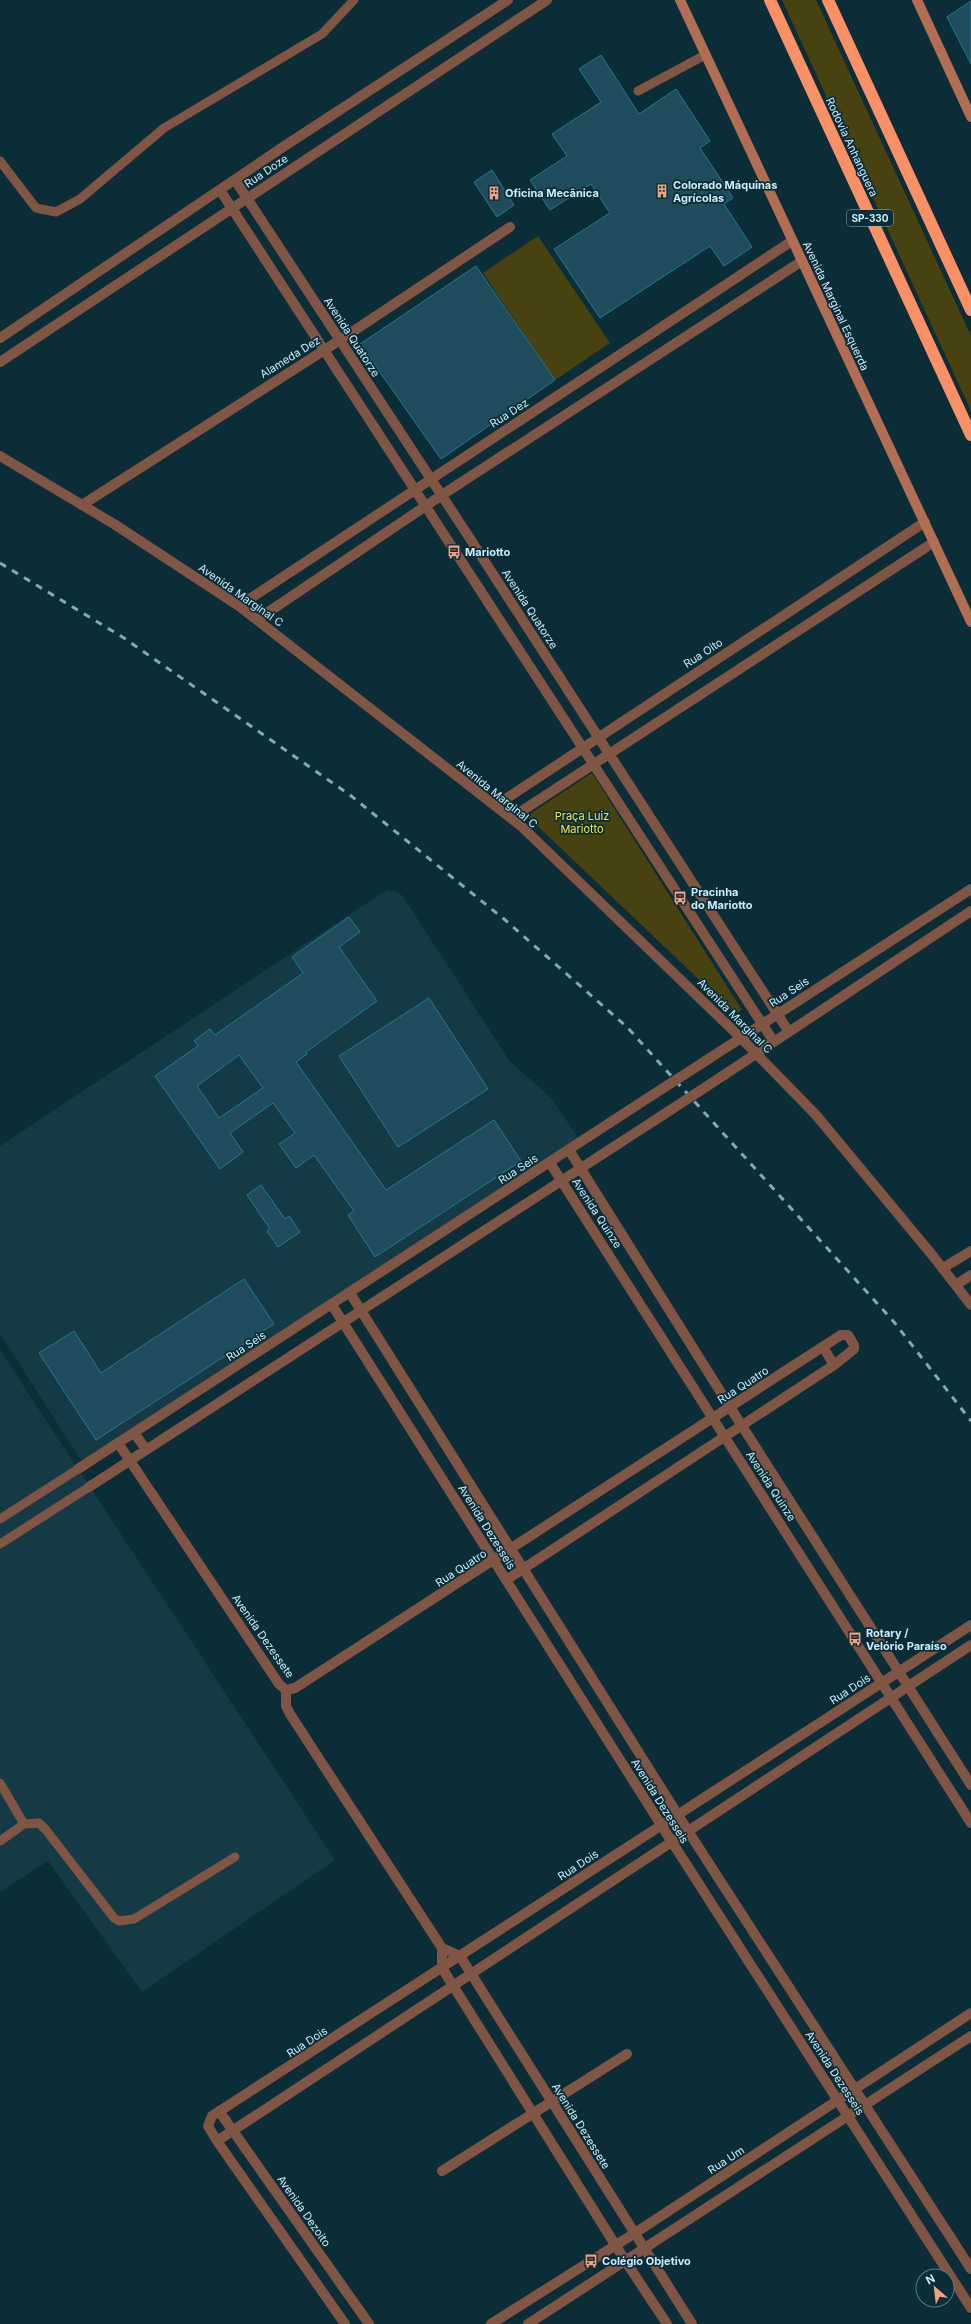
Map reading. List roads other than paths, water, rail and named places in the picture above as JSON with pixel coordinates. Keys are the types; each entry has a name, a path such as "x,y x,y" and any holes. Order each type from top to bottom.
{"highway":[{"name":"Rodovia Anhanguera","path":"770,0 971,435"},
{"path":"828,0 971,310"}],"main road":[{"name":"Avenida Marginal Esquerda","path":"680,0 971,622"},
{"path":"917,0 971,117"}],"street":[{"name":"Rua Doze","path":"0,338 235,180 508,0"},
{"name":"Rua Doze","path":"0,362 547,0"},
{"name":"Avenida Quatorze","path":"235,180 442,495 789,1032"},
{"path":"220,190 581,749 593,765 774,1042"},
{"name":"Alameda Dez","path":"82,505 340,340 510,227"},
{"name":"Rua Dez","path":"239,606 414,489 792,241"},
{"path":"258,619 442,495 802,261"},
{"name":"Avenida Marginal C","path":"0,456 82,505 258,619 511,818 741,1038 816,1114 943,1268 971,1305"},
{"name":"Rua Oito","path":"495,806 925,522"},
{"path":"511,818 934,542"},
{"name":"Rua Seis","path":"78,1469 971,889"},
{"path":"89,1487 669,1111 971,912"},
{"name":"Avenida Quinze","path":"569,1150 730,1408 971,1785"},
{"name":"Avenida Quinze","path":"550,1163 971,1823"},
{"path":"943,1268 971,1250"},
{"path":"956,1285 971,1275"},
{"name":"Avenida Dezesseis","path":"350,1293 679,1814 688,1831 971,2269"},
{"name":"Avenida Dezesseis","path":"332,1305 672,1842 971,2308"},
{"name":"Rua Quatro","path":"286,1690 296,1688 841,1335 848,1335 854,1345 854,1349 834,1365 506,1580"},
{"path":"823,1347 834,1365"},
{"path":"134,1433 146,1449"},
{"name":"Avenida Dezessete","path":"118,1443 279,1684 286,1690 285,1698 290,1714 442,1948"},
{"name":"Rua Dois","path":"217,2141 210,2131 209,2121 220,2111 238,2101 971,1624"},
{"path":"345,2324 217,2141 971,1645"},
{"path":"460,1956 442,1948 442,1968 626,2262 667,2324"},
{"name":"Avenida Dezessete","path":"460,1956 692,2324"},
{"name":"Rua Um","path":"492,2324 616,2246 971,2013"},
{"path":"528,2324 626,2262 971,2036"},
{"path":"442,2171 627,2054"},
{"name":"Avenida Dezoito","path":"220,2111 369,2324"}],"lane":[{"path":"0,161 36,208 56,212 80,198 164,128 322,34 354,0"},
{"path":"638,91 705,55"},
{"path":"0,1519 78,1469"},
{"path":"0,1544 89,1487"},
{"path":"0,1783 24,1824"},
{"path":"0,1841 24,1824 35,1822 43,1826 114,1918 119,1921 134,1919 235,1857"}],"railway":[{"path":"0,563 124,638 350,795 504,919 627,1027 894,1322 971,1421"}],"place":[{"name":"Colorado Máquinas Agrícolas","path":"662,191"},
{"name":"Oficina Mecânica","path":"494,193"},
{"name":"Mariotto","path":"454,552"},
{"name":"Pracinha do Mariotto","path":"680,898"},
{"name":"Rotary / Velório Paraíso","path":"855,1639"},
{"name":"Colégio Objetivo","path":"591,2261"}],"park label":[{"name":"Praça Luiz Mariotto","path":"582,822"}]}
